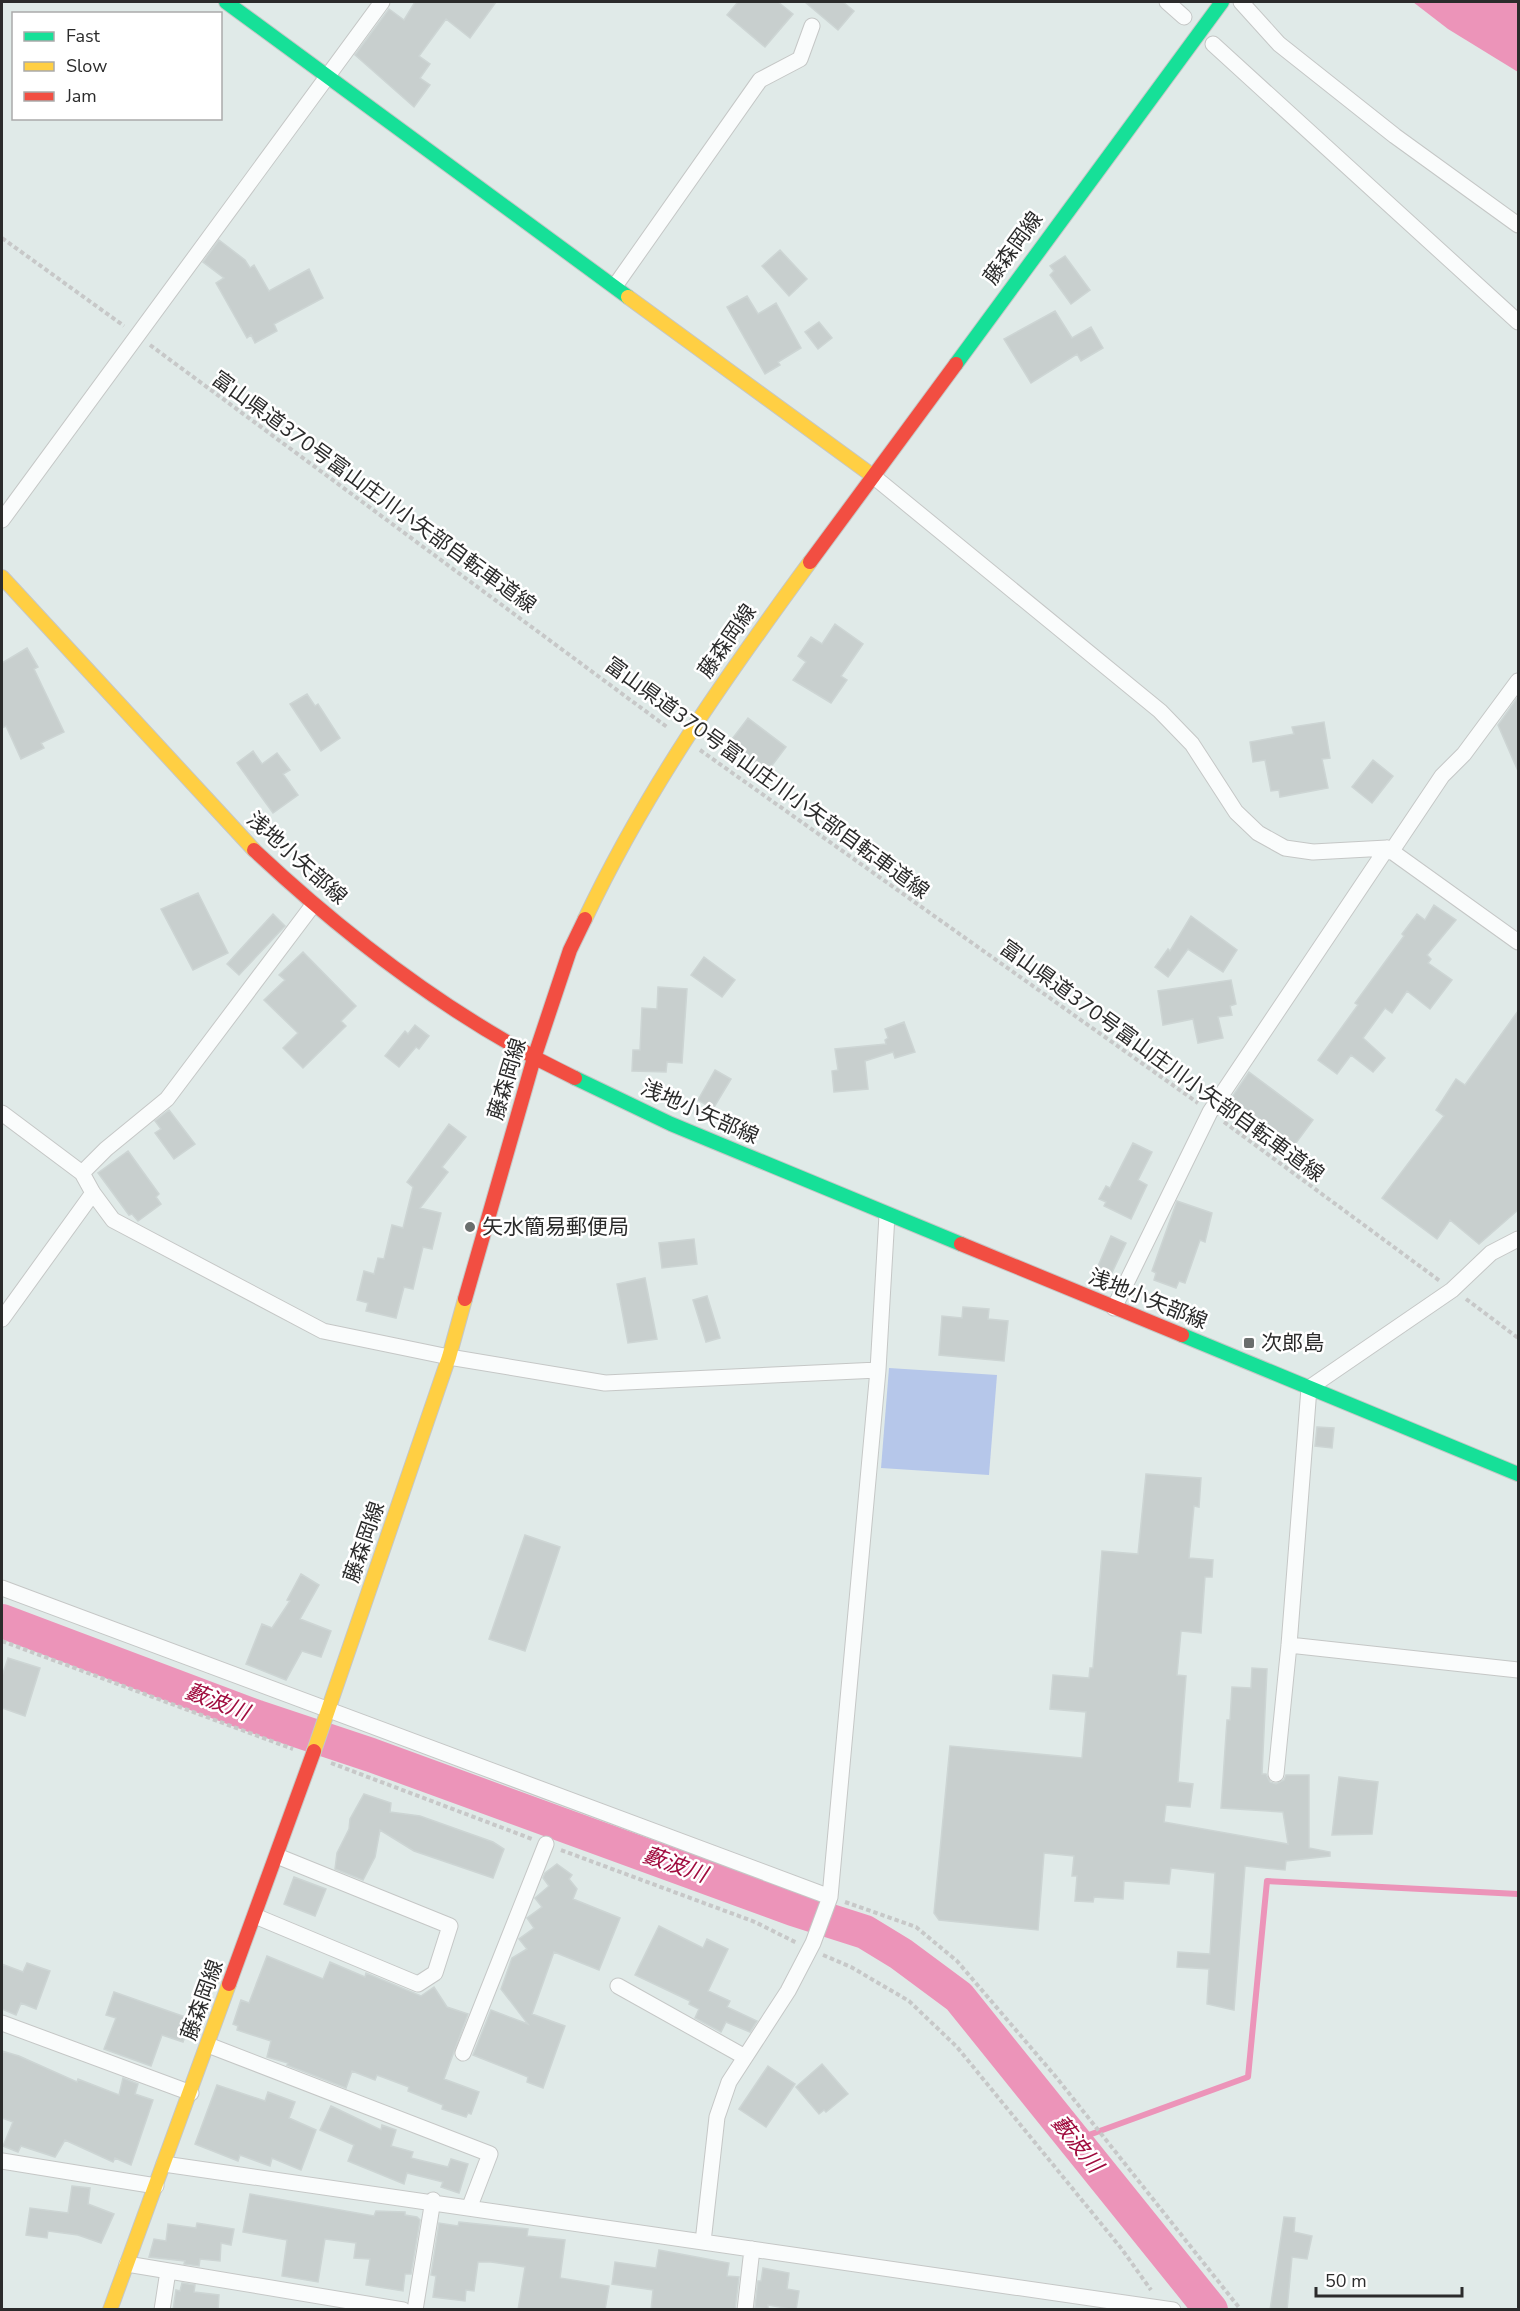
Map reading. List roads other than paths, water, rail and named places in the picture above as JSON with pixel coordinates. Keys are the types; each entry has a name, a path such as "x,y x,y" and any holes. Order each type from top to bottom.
{"main road":[{"path":"226,2 329,74 873,476"},
{"name":"藤森岡線","path":"110,2310 313,1756 449,1357 534,1058 570,950 615,855 684,738 873,476 1222,2"},
{"name":"浅地小矢部線","path":"2,577 225,822 313,905 434,997 534,1058 670,1124 1518,1474"}],"street":[{"path":"2,520 382,2"},
{"path":"1167,2 1184,17"},
{"path":"1241,2 1288,51 1395,136 1518,225"},
{"path":"615,286 760,80 800,58 812,26"},
{"path":"1213,44 1518,322"},
{"path":"873,476 1160,711 1192,744 1236,812 1258,833 1285,848 1313,852 1389,850 1518,942"},
{"path":"1114,1308 1210,1112 1389,850 1442,776 1464,754 1518,681"},
{"path":"82,1173 106,1149 168,1099 313,905"},
{"path":"2,1113 82,1173 93,1193 113,1220 323,1331 449,1357 605,1383 878,1370"},
{"path":"2,1319 93,1193"},
{"path":"703,2242 717,2117 729,2082 788,1991 811,1946 830,1897 878,1370 887,1215"},
{"path":"1276,1774 1289,1645 1309,1388 1452,1290 1491,1253 1518,1239"},
{"path":"2,1588 830,1897"},
{"path":"1289,1645 1518,1670"},
{"path":"463,2053 546,1844"},
{"path":"255,1916 418,1984 435,1973 450,1926 277,1856"},
{"path":"618,1986 745,2057"},
{"path":"2,2023 191,2093"},
{"path":"208,2045 490,2154 470,2206"},
{"path":"2,2161 156,2186"},
{"path":"164,2164 433,2200 703,2242 1169,2309"},
{"path":"415,2310 433,2200"},
{"path":"745,2310 752,2249"},
{"path":"128,2264 403,2310"},
{"path":"162,2310 168,2271"}],"waterway":[{"name":"藪波川","path":"2,1621 257,1717 371,1755 793,1909 865,1932 901,1954 959,1997 1211,2310"},
{"path":"1075,2140 1248,2077 1267,1881 1518,1894"}],"place":[{"name":"矢水簡易郵便局","path":"470,1227"},
{"name":"次郎島","path":"1249,1343"}]}
